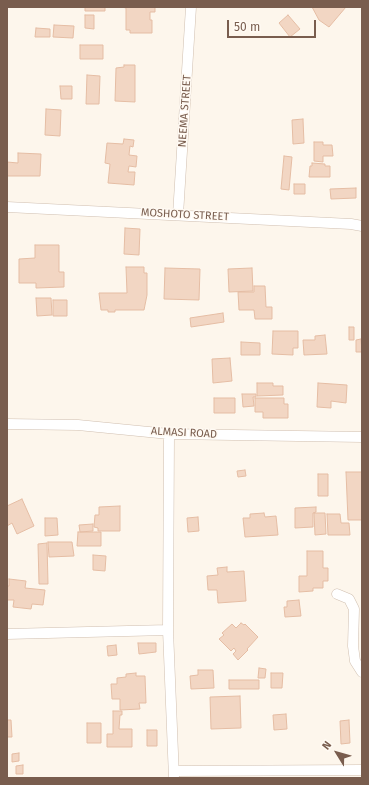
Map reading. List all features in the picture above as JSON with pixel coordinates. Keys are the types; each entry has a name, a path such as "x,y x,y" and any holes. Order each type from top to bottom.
{"street":[{"name":"NEEMA STREET","path":"178,215 191,7"},
{"name":"MOSHOTO STREET","path":"7,208 178,215 362,226"},
{"name":"ALMASI ROAD","path":"7,424 78,425 169,434 362,437"},
{"path":"169,434 168,630 174,775 362,770"},
{"path":"336,594 349,599 354,609 353,646 355,661 362,672"},
{"path":"7,634 168,630"}],"building":[{"path":"85,7 105,7 105,11 85,11"},
{"path":"122,7 155,7 155,12 150,12 150,20 152,20 152,33 130,33 130,30 126,30 126,8"},
{"path":"312,7 346,7 329,27 319,20"},
{"path":"85,15 94,15 94,29 85,28"},
{"path":"288,15 300,29 290,37 279,23"},
{"path":"54,25 74,26 73,38 53,37"},
{"path":"36,28 50,29 50,37 35,37"},
{"path":"80,45 103,45 103,59 80,59"},
{"path":"124,65 135,65 135,102 115,101 116,68 124,67"},
{"path":"87,75 100,76 99,104 86,104"},
{"path":"60,86 72,86 72,99 61,99"},
{"path":"46,109 61,110 60,136 45,135"},
{"path":"303,119 304,143 293,144 292,120"},
{"path":"124,139 134,140 133,147 130,146 129,155 137,156 136,167 129,166 128,172 135,172 134,185 108,183 110,164 105,163 107,143 123,144"},
{"path":"314,142 323,142 323,145 332,145 333,156 323,156 323,162 314,161"},
{"path":"18,153 41,154 40,176 7,176 7,162 18,163"},
{"path":"284,156 292,157 289,190 281,189"},
{"path":"312,163 330,166 330,177 309,177 310,166 312,166"},
{"path":"294,184 305,184 305,194 294,194"},
{"path":"356,188 356,198 331,199 330,189"},
{"path":"125,228 140,229 139,255 124,254"},
{"path":"35,245 59,245 59,272 64,272 64,287 36,288 36,283 19,283 19,259 35,258"},
{"path":"126,267 144,267 144,273 147,273 147,295 144,310 115,310 115,312 108,312 108,310 101,310 99,293 127,293"},
{"path":"165,268 200,269 199,300 164,299"},
{"path":"252,268 253,291 229,292 228,269"},
{"path":"254,286 265,286 266,307 272,307 272,319 255,319 254,310 239,310 238,292 254,292"},
{"path":"36,298 51,298 52,315 37,316"},
{"path":"53,300 67,300 67,316 53,316"},
{"path":"223,313 224,322 191,327 190,318"},
{"path":"349,327 354,327 354,340 349,340"},
{"path":"273,331 298,331 298,348 293,348 293,355 272,354"},
{"path":"325,335 327,354 304,355 303,340 315,340 315,336"},
{"path":"361,339 362,352 356,352 356,340"},
{"path":"241,342 260,343 260,355 241,355"},
{"path":"230,358 232,381 213,383 212,359"},
{"path":"257,383 273,383 273,386 283,386 283,395 257,396"},
{"path":"318,383 347,385 346,403 331,401 331,408 317,407"},
{"path":"242,394 256,394 256,397 253,397 254,406 243,407"},
{"path":"214,398 235,398 235,413 214,413"},
{"path":"255,398 284,398 284,404 288,404 288,418 263,418 263,412 255,412"},
{"path":"245,470 246,476 238,477 237,471"},
{"path":"346,472 362,472 362,520 348,520"},
{"path":"318,474 328,474 328,496 318,496"},
{"path":"22,499 34,526 17,534 12,523 7,526 7,506"},
{"path":"120,506 120,531 98,531 98,528 94,527 95,515 99,515 99,507"},
{"path":"316,507 316,512 313,513 313,527 295,528 295,508"},
{"path":"264,513 265,517 276,516 278,535 245,537 243,518 250,518 250,514"},
{"path":"314,513 325,513 326,534 315,535"},
{"path":"327,514 340,514 341,523 349,523 350,535 328,535"},
{"path":"198,517 199,531 188,532 187,518"},
{"path":"45,518 57,518 58,535 45,536"},
{"path":"93,524 93,531 80,532 79,525"},
{"path":"78,532 101,532 101,546 77,546"},
{"path":"48,542 72,542 74,556 49,557"},
{"path":"47,543 48,584 39,584 38,544"},
{"path":"307,551 323,551 323,568 328,568 328,581 323,581 323,588 313,588 313,591 299,592 299,576 307,576"},
{"path":"93,555 106,556 105,571 93,570"},
{"path":"227,567 227,572 244,571 246,601 218,603 217,590 208,590 207,576 218,575 217,568"},
{"path":"9,579 26,581 25,588 45,590 43,605 32,604 31,609 13,607 14,600 7,600 7,586 9,586"},
{"path":"299,600 301,616 285,617 284,607 287,607 287,601"},
{"path":"241,623 244,625 245,624 258,637 238,660 233,654 236,651 234,648 231,651 219,639 224,635 222,633 232,624 236,628"},
{"path":"138,643 156,643 156,652 139,654"},
{"path":"116,645 117,655 108,656 107,646"},
{"path":"259,668 266,669 265,678 258,678"},
{"path":"198,670 213,670 214,688 191,689 190,676 198,675"},
{"path":"136,673 136,676 145,676 146,703 139,703 140,709 120,710 120,699 112,699 111,684 117,684 117,678 126,677 126,674"},
{"path":"271,673 283,673 282,688 271,688"},
{"path":"229,680 259,680 259,689 229,689"},
{"path":"240,696 241,728 211,729 210,697"},
{"path":"113,711 122,711 122,715 120,715 119,729 132,729 132,747 107,747 107,734 113,734"},
{"path":"286,714 287,729 274,730 273,715"},
{"path":"7,720 11,720 12,737 7,737"},
{"path":"349,720 350,743 341,744 340,721"},
{"path":"87,723 101,723 101,743 87,743"},
{"path":"147,730 157,730 157,746 147,746"},
{"path":"19,753 19,761 12,762 12,754"},
{"path":"23,765 23,774 16,774 16,766"}]}
